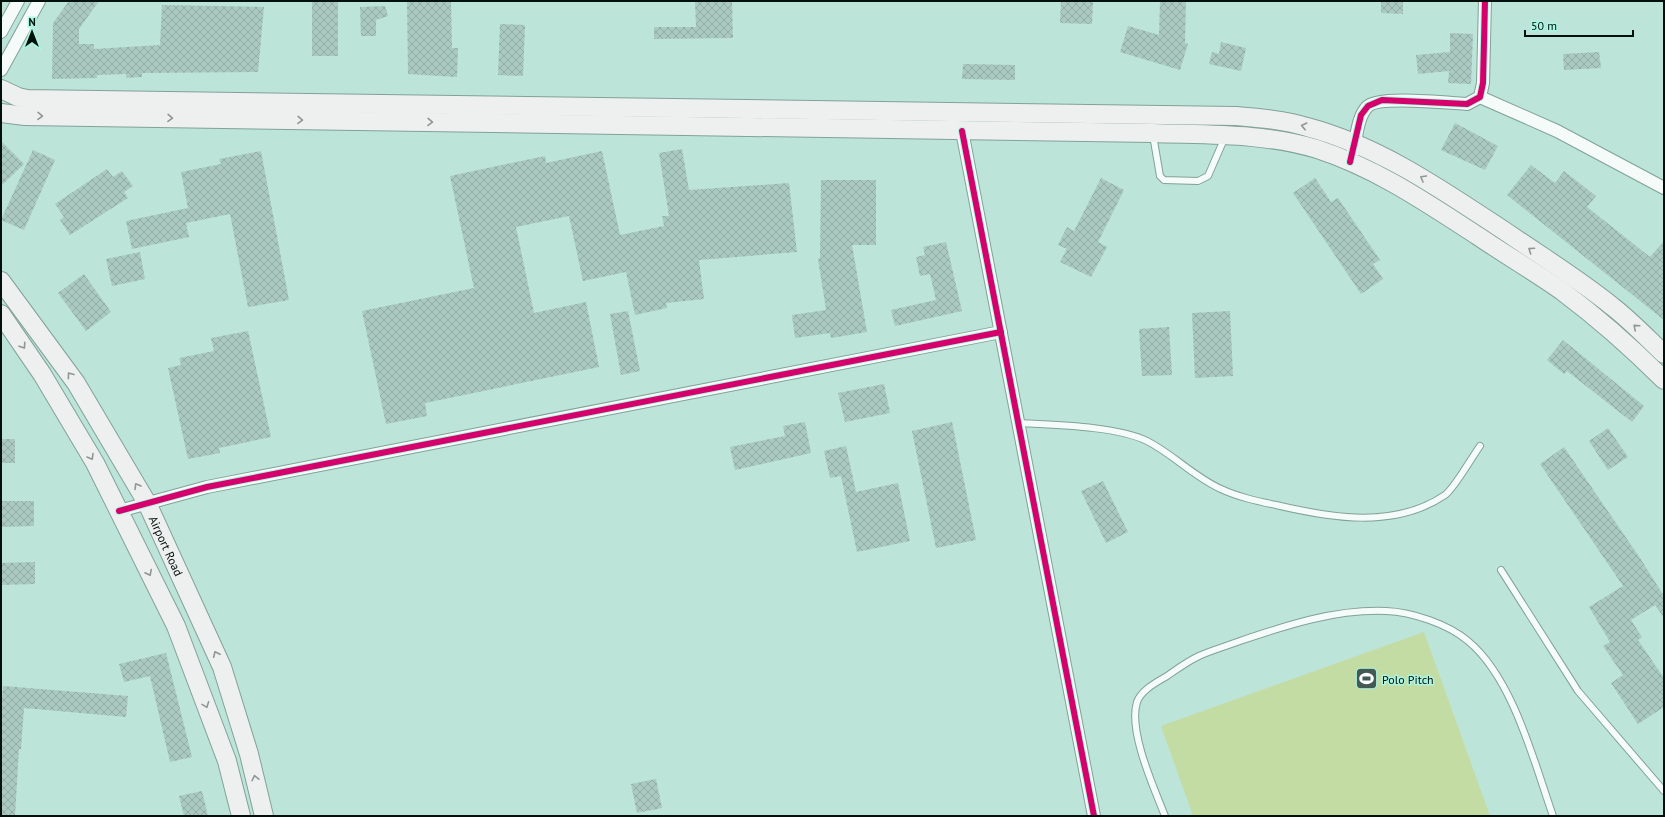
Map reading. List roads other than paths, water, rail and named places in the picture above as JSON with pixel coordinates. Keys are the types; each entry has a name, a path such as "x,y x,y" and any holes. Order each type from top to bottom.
{"main road":[{"path":"1,96 1,90 27,99 1236,116 1270,119 1307,127 1355,144 1407,169 1436,186 1576,279 1614,307 1664,354"},
{"path":"1,113 25,116 1153,133 1225,136 1281,141 1317,149 1350,162 1388,179 1423,200 1561,291 1635,351 1664,380"},
{"name":"Airport Road","path":"1,282 76,383 147,503 222,666 249,754 264,816"},
{"path":"1,314 42,374 95,463 176,626 227,761 241,816"},
{"path":"227,761 249,754"}],"street":[{"path":"1,32 18,1"},
{"path":"1,70 39,1"},
{"path":"1350,162 1361,115 1368,106 1382,100 1467,104 1480,97 1483,83 1485,1"},
{"path":"1480,97 1557,131 1664,188"},
{"path":"962,131 1020,423 1094,816"},
{"path":"119,511 208,487 1001,332"}],"lane":[{"path":"1153,133 1158,172 1164,180 1198,181 1208,176 1225,136"},
{"path":"1020,423 1126,433 1148,441 1221,489 1246,498 1300,511 1359,519 1408,513 1428,505 1447,494 1480,446"},
{"path":"1501,570 1578,691 1664,791"},
{"path":"1165,816 1142,756 1138,740 1135,709 1137,700 1149,687 1198,656 1286,625 1341,614 1386,611 1415,616 1442,626 1468,641 1488,663 1515,707 1553,816"}],"place":[{"name":"Polo Pitch","path":"1366,679"}]}
